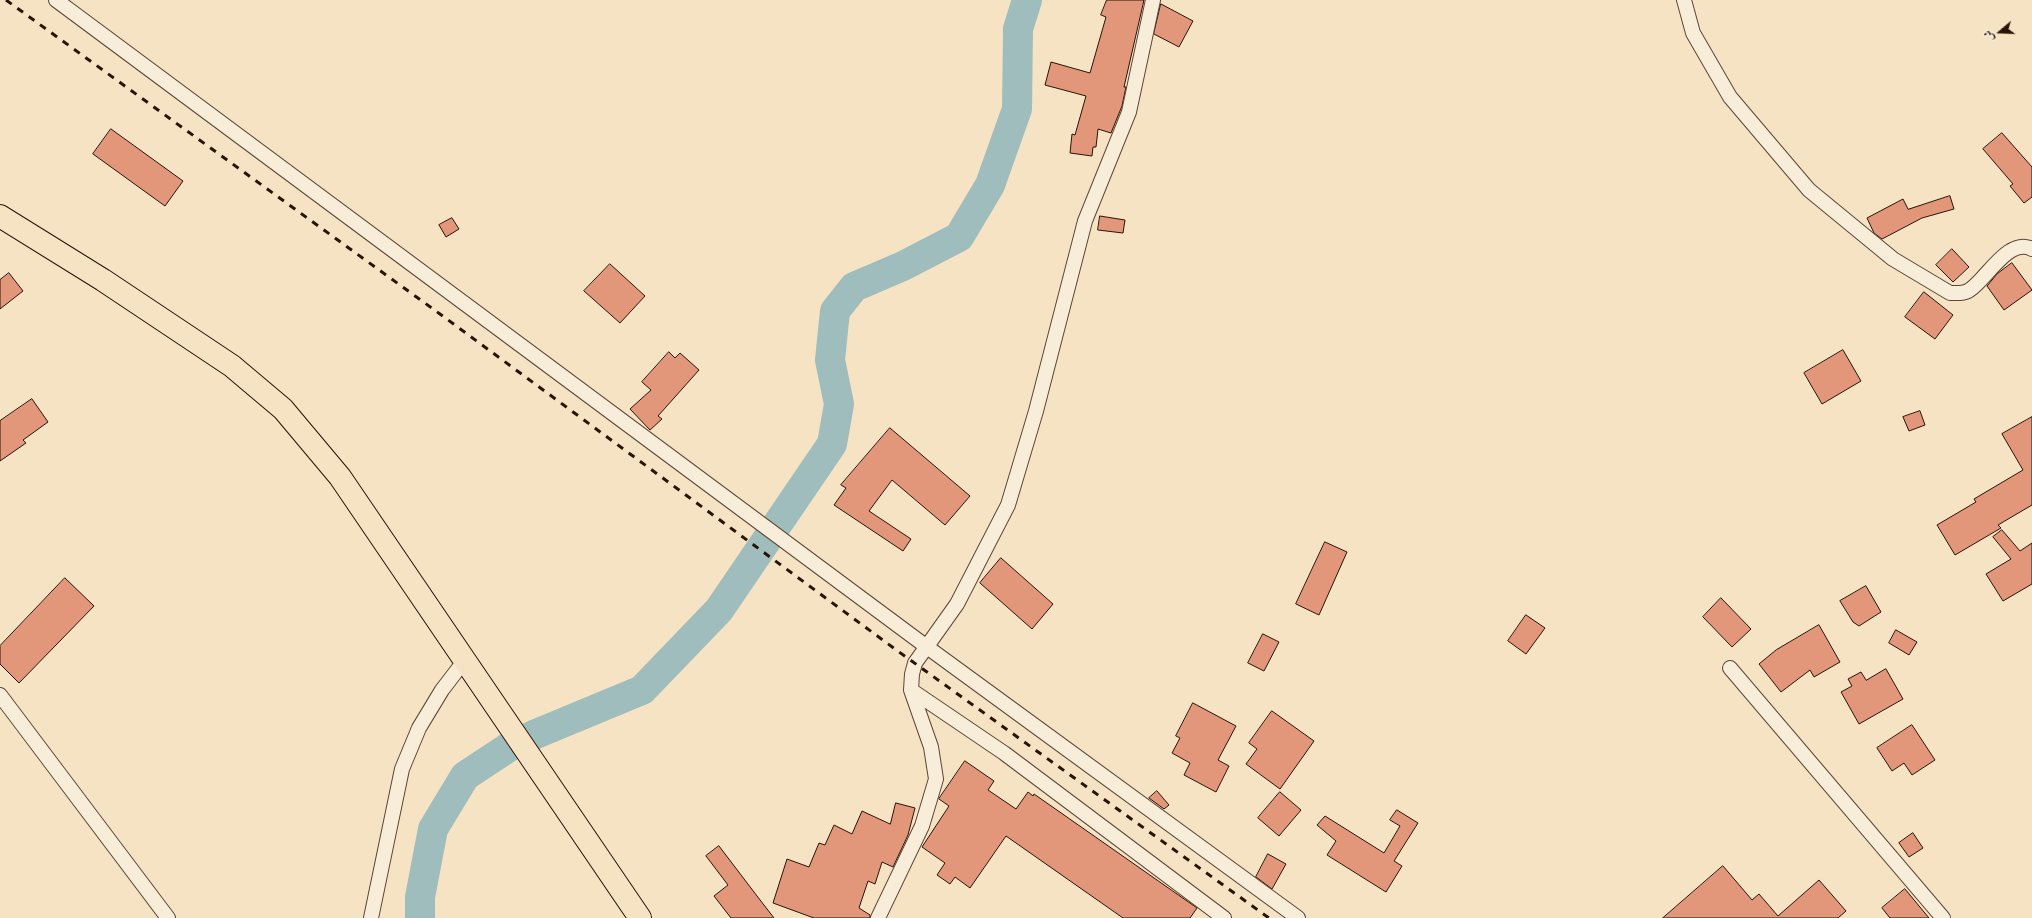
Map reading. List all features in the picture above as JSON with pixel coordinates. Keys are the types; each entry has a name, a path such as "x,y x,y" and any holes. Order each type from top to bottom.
{"main road":[{"path":"0,216 182,331 232,366 283,409 340,477 640,918"}],"street":[{"path":"56,0 928,647 1298,918"},
{"path":"878,918 922,826 936,780 931,747 911,690 912,674 915,663 928,647 957,604 1008,505 1036,411 1085,221 1129,112 1153,0"},
{"path":"1684,0 1693,33 1730,98 1809,190 1893,259 1950,293 1961,294 1969,291 2003,256 2015,248 2032,249"},
{"path":"370,918 402,769 419,728 442,690 465,660"},
{"path":"1730,668 1943,918"},
{"path":"911,690 1004,752 1224,918"},
{"path":"0,695 168,918"}],"building":[{"path":"1107,0 1144,0 1124,87 1126,87 1122,106 1111,133 1098,129 1096,147 1093,147 1092,156 1070,153 1072,134 1075,135 1086,96 1045,85 1051,62 1090,73 1106,17 1101,15"},
{"path":"1161,4 1193,21 1179,47 1154,34"},
{"path":"111,129 183,181 165,206 93,154"},
{"path":"2002,133 2032,167 2032,197 2024,203 2010,186 2013,184 1983,149"},
{"path":"1950,196 1954,209 1922,218 1882,239 1874,233 1867,218 1903,199 1908,209"},
{"path":"1100,216 1125,220 1123,233 1098,230"},
{"path":"452,218 459,229 446,237 439,225"},
{"path":"1952,249 1969,267 1953,282 1936,265"},
{"path":"2012,263 2032,290 2004,310 1987,286 1997,274"},
{"path":"610,264 645,296 620,323 584,291"},
{"path":"9,273 23,291 0,309 0,280"},
{"path":"1924,292 1953,315 1935,339 1905,317"},
{"path":"1843,350 1861,381 1822,404 1804,373"},
{"path":"669,352 675,358 680,353 699,370 658,416 662,419 650,430 630,409 651,390 642,382"},
{"path":"32,399 48,422 23,440 26,443 0,461 0,421"},
{"path":"1920,411 1925,425 1909,431 1903,417"},
{"path":"2032,417 2032,505 1998,525 2001,528 1955,555 1937,525 1976,502 1974,499 2023,470 2002,434"},
{"path":"890,428 970,496 945,525 892,480 869,511 911,539 903,551 834,505 846,488 841,485"},
{"path":"2002,530 2020,551 2032,543 2032,584 2003,601 1986,574 2011,559 1993,537"},
{"path":"1325,542 1347,552 1319,615 1296,604"},
{"path":"1001,558 1053,604 1032,629 980,583"},
{"path":"65,578 94,606 19,683 0,664 0,646"},
{"path":"1866,586 1881,612 1859,626 1853,622 1840,601"},
{"path":"1721,598 1751,629 1732,647 1703,617"},
{"path":"1526,615 1545,628 1526,654 1508,641"},
{"path":"1819,625 1840,662 1814,677 1810,670 1781,692 1759,664 1776,650"},
{"path":"1896,630 1917,642 1909,655 1889,643"},
{"path":"1263,634 1279,642 1264,671 1248,663"},
{"path":"1886,669 1903,699 1859,724 1841,692 1852,686 1848,679 1861,672 1866,680"},
{"path":"1193,703 1236,726 1218,760 1229,766 1216,792 1184,775 1190,763 1172,753 1180,738 1176,736"},
{"path":"1272,711 1314,741 1280,789 1246,764 1257,749 1249,743"},
{"path":"1912,725 1935,760 1912,775 1904,763 1892,771 1877,748"},
{"path":"965,761 994,781 988,790 1016,809 1028,792 1033,796 1034,794 1197,908 1190,918 1123,918 1006,836 970,888 955,877 950,884 937,875 945,863 922,847 949,806 939,799"},
{"path":"1157,791 1169,805 1164,809 1149,798"},
{"path":"1280,792 1301,810 1279,836 1258,818"},
{"path":"896,803 915,808 908,835 893,867 882,862 875,884 868,881 859,908 870,915 870,918 814,918 773,903 787,859 809,867 819,843 825,845 834,825 852,834 862,811 890,824"},
{"path":"1397,810 1418,823 1394,861 1402,866 1386,892 1327,855 1336,841 1317,825 1325,816 1384,853 1400,826 1390,820"},
{"path":"1913,833 1923,848 1909,857 1899,843"},
{"path":"719,846 774,918 731,918 714,896 728,885 706,856"},
{"path":"1268,854 1286,864 1272,889 1256,877"},
{"path":"1723,866 1752,900 1759,894 1778,916 1819,880 1846,911 1838,918 1663,918"},
{"path":"1905,889 1929,918 1890,918 1882,908"}],"waterway":[{"path":"420,918 420,897 433,829 465,776 509,747 536,734 642,690 719,610 832,444 839,404 830,360 835,311 854,287 903,266 959,237 990,185 1017,109 1018,29 1027,0"}],"railway":[{"path":"6,0 440,314 895,649 1269,918"}]}
